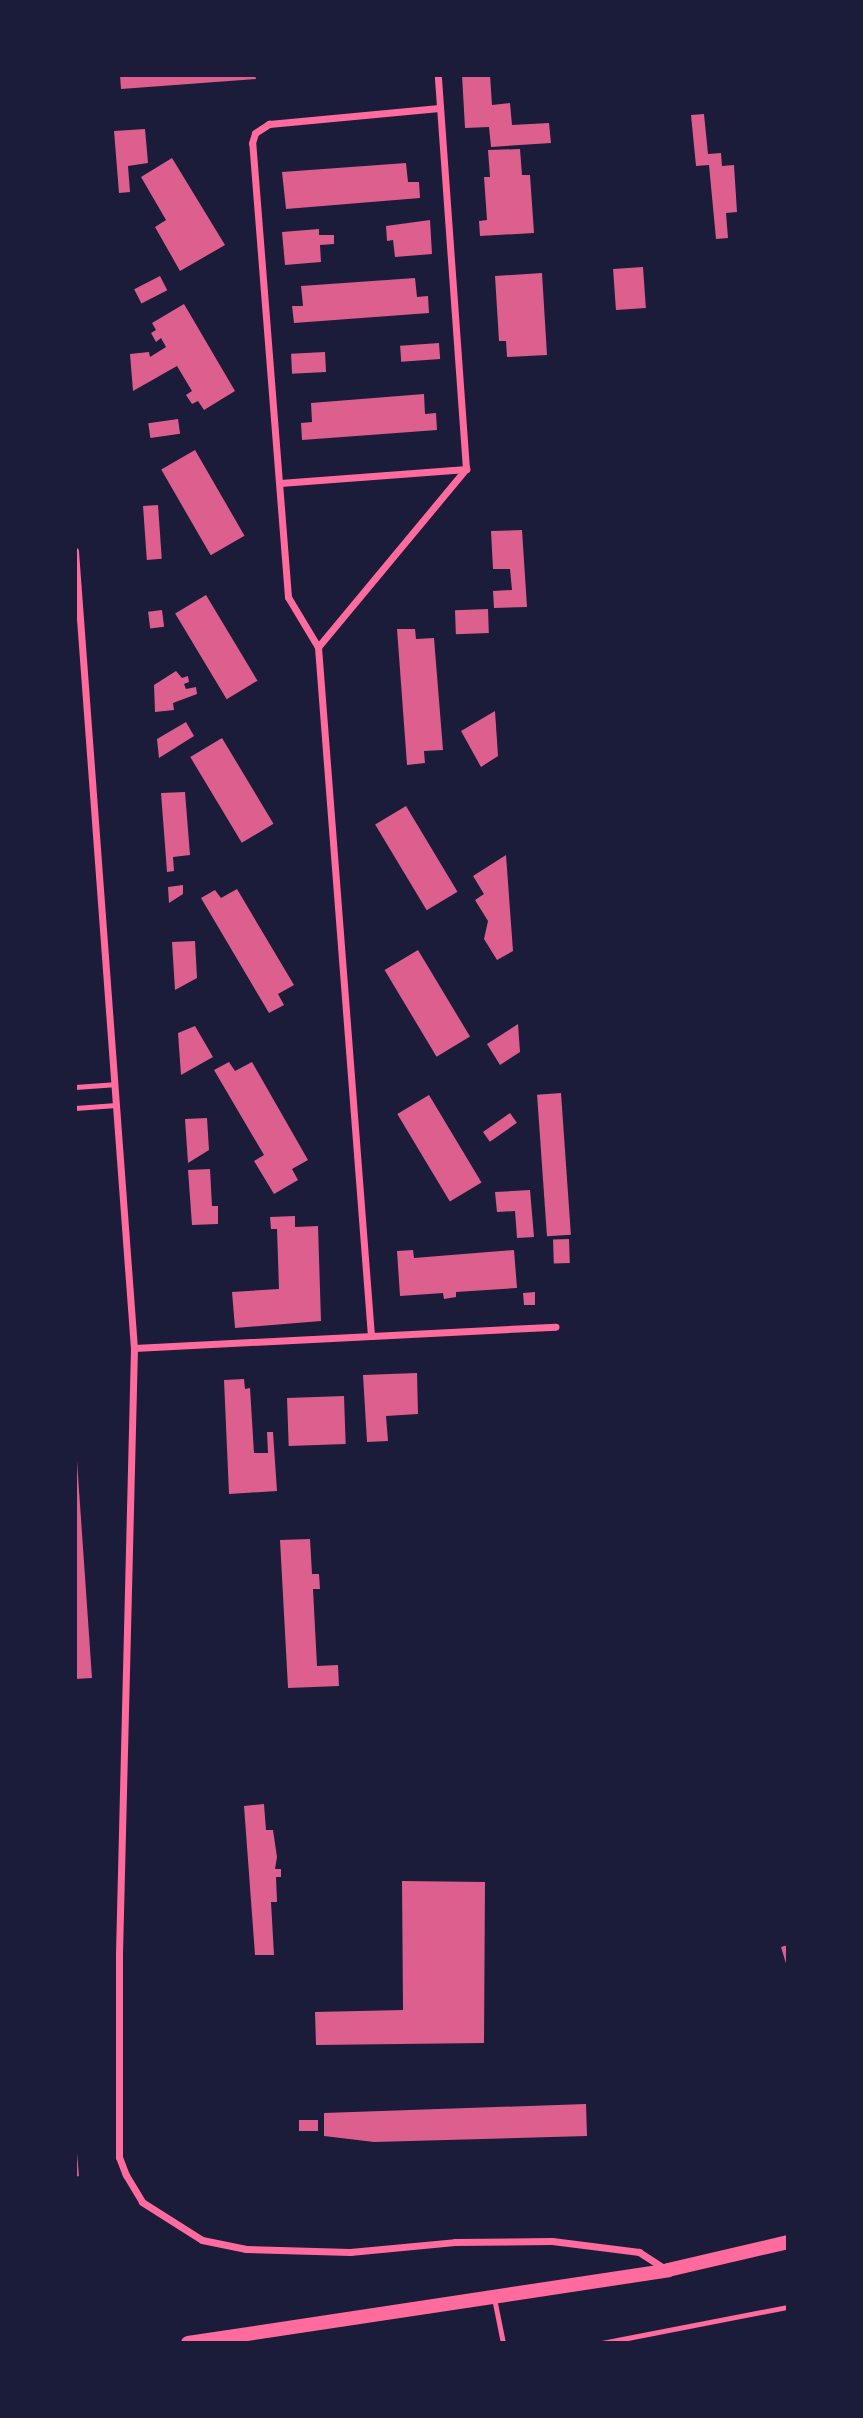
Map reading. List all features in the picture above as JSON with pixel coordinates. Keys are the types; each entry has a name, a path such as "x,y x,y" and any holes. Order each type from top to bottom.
{"main road":[{"path":"188,2343 668,2270 788,2242"}],"street":[{"path":"318,648 466,469 438,75"},
{"path":"372,1336 318,648 288,597 253,138 258,130 269,124 439,108"},
{"path":"280,483 466,469"},
{"path":"75,551 134,1348 119,1954 119,2157 142,2202 167,2221 202,2241 235,2247 349,2252 455,2242 552,2241 639,2252 668,2270"},
{"path":"134,1348 555,1326"}],"lane":[{"path":"75,1087 114,1084"},
{"path":"75,1108 116,1105"},
{"path":"494,2297 503,2343"}],"path":[{"path":"602,2343 788,2307"}],"building":[{"path":"120,75 255,75 256,79 121,89"},
{"path":"462,75 490,75 492,105 510,103 512,125 549,123 551,143 491,147 489,127 465,128"},
{"path":"704,114 708,154 721,153 722,166 734,165 737,212 726,213 728,238 716,239 709,165 696,166 691,115"},
{"path":"145,129 148,163 128,166 130,192 119,193 114,131"},
{"path":"520,149 522,175 530,175 534,233 480,236 479,221 487,220 484,177 490,177 488,150"},
{"path":"172,158 225,245 180,271 155,227 166,220 141,177"},
{"path":"406,163 408,182 419,182 420,198 286,209 282,172"},
{"path":"430,220 432,254 395,257 393,240 387,241 386,226"},
{"path":"319,229 319,235 334,235 334,244 320,245 321,262 285,265 282,232"},
{"path":"643,267 646,308 616,310 613,269"},
{"path":"542,273 547,355 507,357 506,341 499,341 495,276"},
{"path":"160,276 167,290 141,303 134,289"},
{"path":"415,278 417,297 428,296 429,313 294,323 292,306 303,306 301,286"},
{"path":"184,304 235,391 204,410 198,401 192,404 186,395 192,391 177,366 133,391 130,354 149,352 150,357 166,347 161,338 156,342 151,333 156,330 152,323"},
{"path":"439,343 440,359 401,362 400,346"},
{"path":"325,352 326,372 292,374 291,354"},
{"path":"424,394 425,414 436,413 437,430 302,440 301,423 312,422 311,403"},
{"path":"178,419 180,434 150,438 148,423"},
{"path":"195,450 244,536 211,555 161,470"},
{"path":"158,505 162,559 147,560 143,506"},
{"path":"522,530 527,607 494,608 493,591 512,590 510,569 493,569 491,531"},
{"path":"206,595 258,681 227,699 175,614"},
{"path":"488,609 489,633 456,634 455,610"},
{"path":"162,610 164,627 150,629 148,612"},
{"path":"397,629 415,629 416,639 434,638 443,750 424,751 425,763 407,765"},
{"path":"176,671 182,678 188,676 189,682 184,684 186,689 196,687 197,694 173,703 174,710 155,712 154,685"},
{"path":"495,711 498,756 481,767 461,731"},
{"path":"186,722 194,736 159,758 157,739"},
{"path":"222,738 274,824 242,843 190,757"},
{"path":"185,792 190,855 173,857 174,871 167,872 161,793"},
{"path":"406,806 458,892 427,910 375,825"},
{"path":"506,855 513,951 497,960 484,939 488,921 475,900 484,894 473,876"},
{"path":"183,885 183,894 169,903 168,887"},
{"path":"237,889 294,985 278,994 284,1005 269,1013 201,898 215,890 221,898"},
{"path":"195,941 197,978 175,990 172,942"},
{"path":"418,950 470,1037 437,1057 385,970"},
{"path":"518,1024 520,1052 500,1065 487,1044"},
{"path":"195,1026 213,1057 181,1075 178,1033"},
{"path":"229,1062 235,1071 252,1062 308,1160 292,1169 298,1180 274,1194 254,1161 264,1155 214,1070"},
{"path":"561,1093 571,1235 547,1236 537,1095"},
{"path":"429,1095 482,1182 450,1201 397,1114"},
{"path":"510,1113 517,1123 490,1142 483,1132"},
{"path":"207,1118 209,1150 188,1163 185,1119"},
{"path":"210,1169 212,1206 218,1206 218,1224 192,1225 188,1170"},
{"path":"530,1190 534,1237 517,1238 515,1211 497,1212 495,1192"},
{"path":"295,1216 295,1227 318,1226 321,1321 235,1328 232,1292 279,1289 277,1229 271,1229 270,1217"},
{"path":"569,1239 570,1263 554,1264 553,1240"},
{"path":"413,1250 414,1258 514,1250 517,1288 456,1292 456,1297 444,1299 443,1293 400,1296 397,1251"},
{"path":"535,1292 535,1305 524,1305 523,1293"},
{"path":"417,1373 418,1414 386,1416 388,1441 367,1442 363,1375"},
{"path":"244,1379 245,1389 250,1388 254,1453 268,1453 267,1432 273,1432 277,1491 229,1494 224,1380"},
{"path":"344,1396 346,1444 289,1446 287,1398"},
{"path":"77,1461 92,1678 75,1679 75,1462"},
{"path":"310,1539 312,1574 319,1574 320,1589 313,1589 317,1666 338,1665 339,1686 288,1688 280,1540"},
{"path":"264,1804 266,1830 273,1830 277,1857 275,1869 281,1869 281,1877 276,1877 277,1902 271,1902 274,1955 255,1955 244,1806"},
{"path":"402,1881 485,1882 484,2043 316,2045 315,2012 403,2010"},
{"path":"788,1945 788,1967 787,1967 781,1947"},
{"path":"586,2104 587,2136 374,2142 324,2136 324,2113"},
{"path":"299,2120 318,2120 318,2131 299,2131"},
{"path":"75,2153 79,2176 75,2177"}]}
